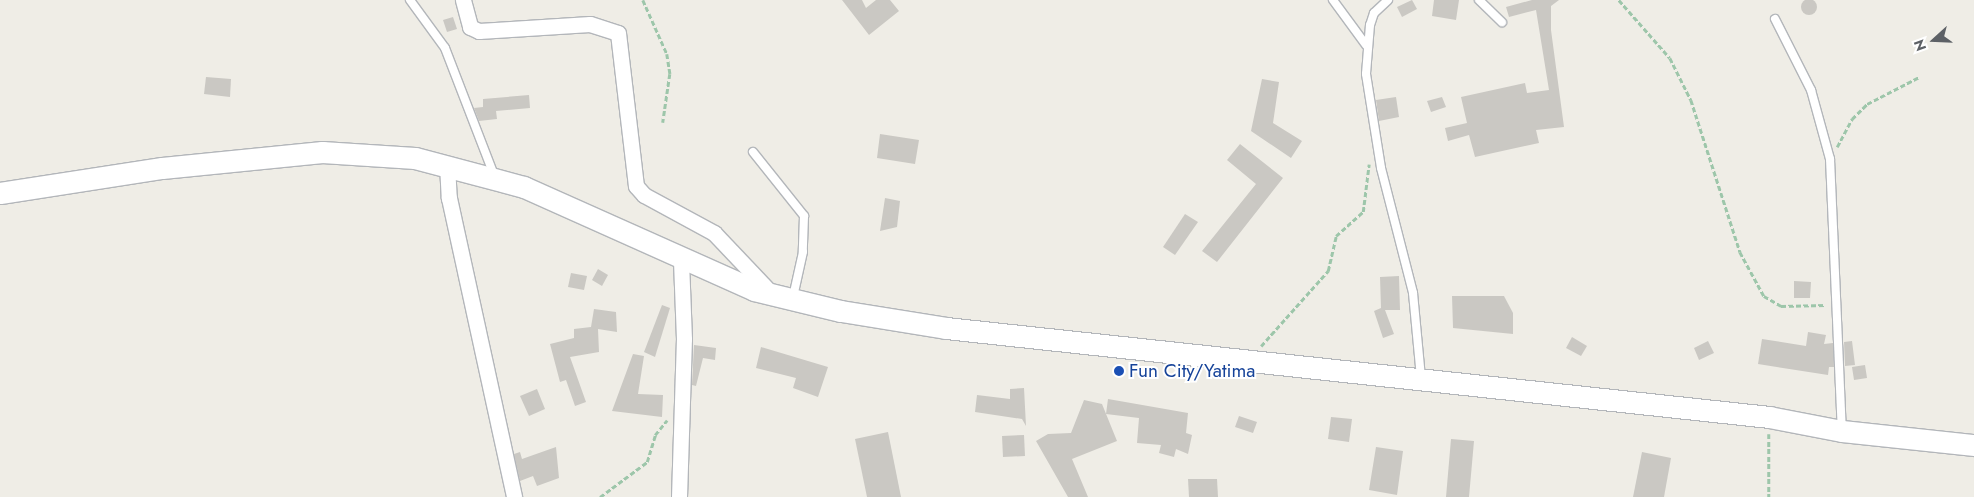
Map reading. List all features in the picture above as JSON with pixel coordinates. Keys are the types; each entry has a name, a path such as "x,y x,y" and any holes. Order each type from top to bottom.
{"main road":[{"path":"0,193 162,168 322,152 386,154 447,164 495,177 680,261 770,292 793,299 946,328 1769,416 1842,431 1974,444"}],"street":[{"path":"463,0 470,27 480,31 590,24 618,33 636,186 644,195 714,233 770,292"},
{"path":"447,164 449,198 514,497"},
{"path":"679,497 682,408 680,261"}],"lane":[{"path":"410,0 445,48 495,177"},
{"path":"1334,0 1366,44"},
{"path":"1388,0 1374,13 1366,44 1376,139 1413,293 1421,379"},
{"path":"1479,0 1502,22"},
{"path":"1775,18 1811,90 1830,160 1838,305 1842,431"},
{"path":"753,152 804,216 803,252 793,299"}],"path":[{"path":"643,0 667,54 670,74 663,122"},
{"path":"1619,0 1670,58 1691,100 1740,252 1764,296 1781,306 1838,305"},
{"path":"1830,160 1852,119 1867,104 1919,78"},
{"path":"1248,360 1328,271 1336,236 1363,212 1366,174 1376,139"},
{"path":"600,497 647,462 661,425 682,408"},
{"path":"1769,416 1769,497"}],"building":[{"path":"1809,-1 1817,7 1809,15 1801,7"},
{"path":"842,0 862,0 866,8 876,0 890,0 899,11 869,35"},
{"path":"1412,0 1417,9 1402,17 1397,7"},
{"path":"1434,0 1459,0 1456,20 1432,16"},
{"path":"1532,0 1559,0 1551,6 1551,30 1564,127 1536,130 1539,143 1475,157 1469,135 1448,141 1445,128 1467,123 1461,97 1525,83 1527,93 1549,90 1536,10 1509,17 1506,7"},
{"path":"453,17 457,29 447,32 443,20"},
{"path":"206,77 231,79 230,97 204,94"},
{"path":"1262,79 1279,82 1273,123 1302,141 1291,158 1251,131"},
{"path":"529,95 530,108 496,111 497,119 479,121 474,108 483,107 483,99"},
{"path":"1396,97 1399,117 1379,121 1376,100"},
{"path":"1442,97 1446,107 1431,112 1427,101"},
{"path":"880,134 919,140 915,164 877,158"},
{"path":"1240,144 1283,178 1217,262 1202,251 1256,184 1227,160"},
{"path":"885,198 900,201 897,227 880,231"},
{"path":"1185,214 1198,222 1175,255 1163,247"},
{"path":"598,269 608,275 602,286 592,280"},
{"path":"571,273 587,276 584,290 568,287"},
{"path":"1399,276 1400,310 1385,310 1394,334 1383,338 1374,311 1381,308 1380,277"},
{"path":"1794,281 1811,282 1810,298 1794,298"},
{"path":"1452,296 1504,296 1513,313 1513,334 1453,328"},
{"path":"662,305 670,308 655,357 644,352"},
{"path":"594,309 616,312 617,332 598,329 599,352 570,357 586,402 575,406 566,380 560,382 550,344 574,338 574,329 591,327"},
{"path":"1808,332 1826,335 1824,344 1833,343 1834,367 1829,367 1828,375 1758,364 1762,339 1806,346"},
{"path":"1572,337 1587,346 1581,356 1566,348"},
{"path":"1708,341 1714,353 1699,360 1694,348"},
{"path":"1852,341 1855,365 1845,366 1844,342"},
{"path":"694,345 716,348 715,360 703,358 696,386 692,385"},
{"path":"761,347 828,367 818,397 793,388 796,378 756,368"},
{"path":"633,354 644,356 638,394 663,395 662,417 612,411"},
{"path":"1865,365 1867,378 1854,380 1852,367"},
{"path":"1024,388 1026,426 1022,419 975,412 977,395 1010,399 1010,389"},
{"path":"537,389 545,409 529,416 520,396"},
{"path":"1108,399 1188,413 1186,433 1192,435 1188,454 1176,449 1174,457 1159,453 1161,445 1137,443 1139,418 1106,414"},
{"path":"1084,400 1102,404 1117,441 1072,459 1088,497 1068,497 1036,441 1048,434 1071,433"},
{"path":"1239,416 1257,422 1253,433 1235,427"},
{"path":"1331,417 1352,419 1349,442 1328,439"},
{"path":"888,432 901,497 867,497 855,439"},
{"path":"1024,435 1025,456 1003,457 1002,436"},
{"path":"1451,439 1474,441 1469,497 1446,497"},
{"path":"556,447 559,478 537,486 533,476 520,481 514,454 520,452 522,459"},
{"path":"1376,447 1403,451 1397,495 1369,490"},
{"path":"1642,452 1671,458 1664,497 1633,497"},
{"path":"1188,479 1217,479 1218,497 1189,497"}],"place":[{"name":"Fun City/Yatima","path":"1119,371"}]}
